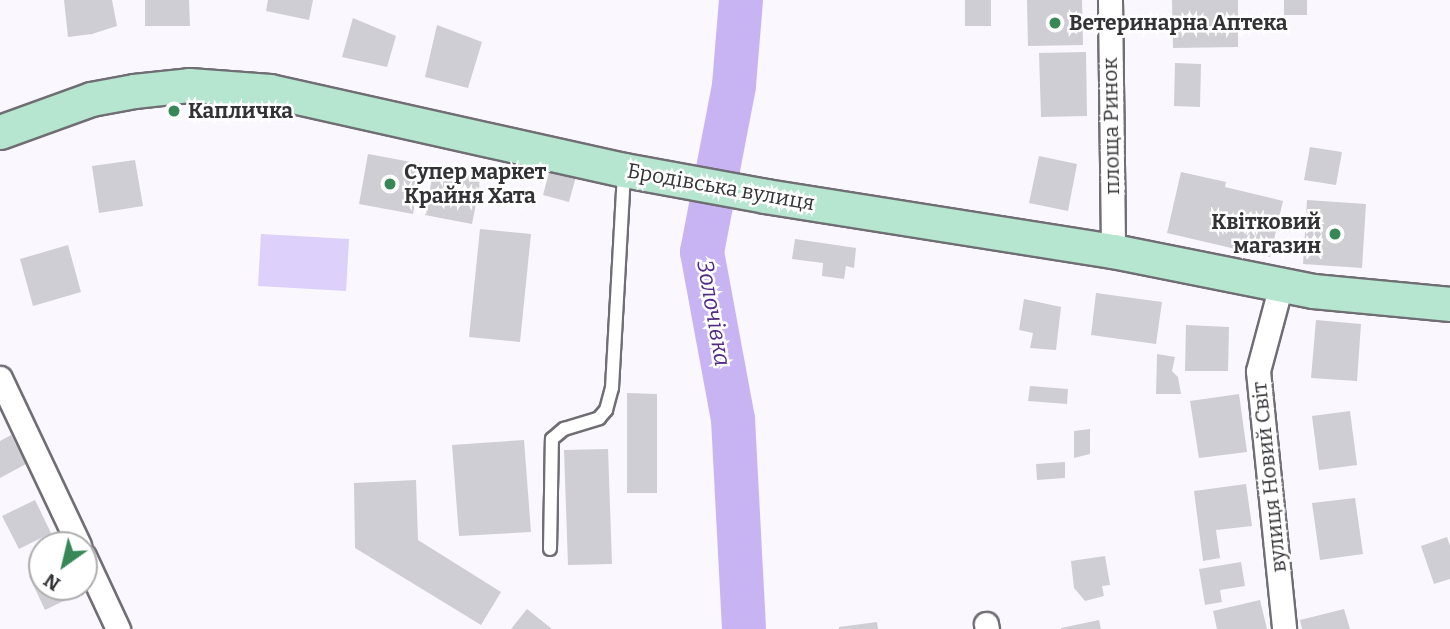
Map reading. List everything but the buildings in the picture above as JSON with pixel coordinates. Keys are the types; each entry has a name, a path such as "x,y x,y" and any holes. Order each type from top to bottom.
{"street":[{"name":"площа Ринок","path":"1110,0 1113,251"},
{"name":"Бродівська вулиця","path":"0,132 91,99 189,85 270,91 635,172 765,196 1113,251 1281,285 1450,304"},
{"name":"вулиця Новий Світ","path":"1281,285 1258,371 1284,629"},
{"path":"0,378 72,531"},
{"path":"98,586 118,629"}],"lane":[{"path":"550,549 552,439 564,429 599,418 606,410 612,388 635,172"}],"shaded area":[{"path":"261,234 349,239 346,291 258,286"}],"waterway":[{"name":"Золочівка","path":"741,0 734,86 702,252 733,419 744,629"}],"place":[{"name":"Ветеринарна Аптека","path":"1055,23"},
{"name":"Капличка","path":"174,111"},
{"name":"Супер маркет Крайня Хата","path":"390,184"},
{"name":"Квітковий магазин","path":"1335,234"}]}
